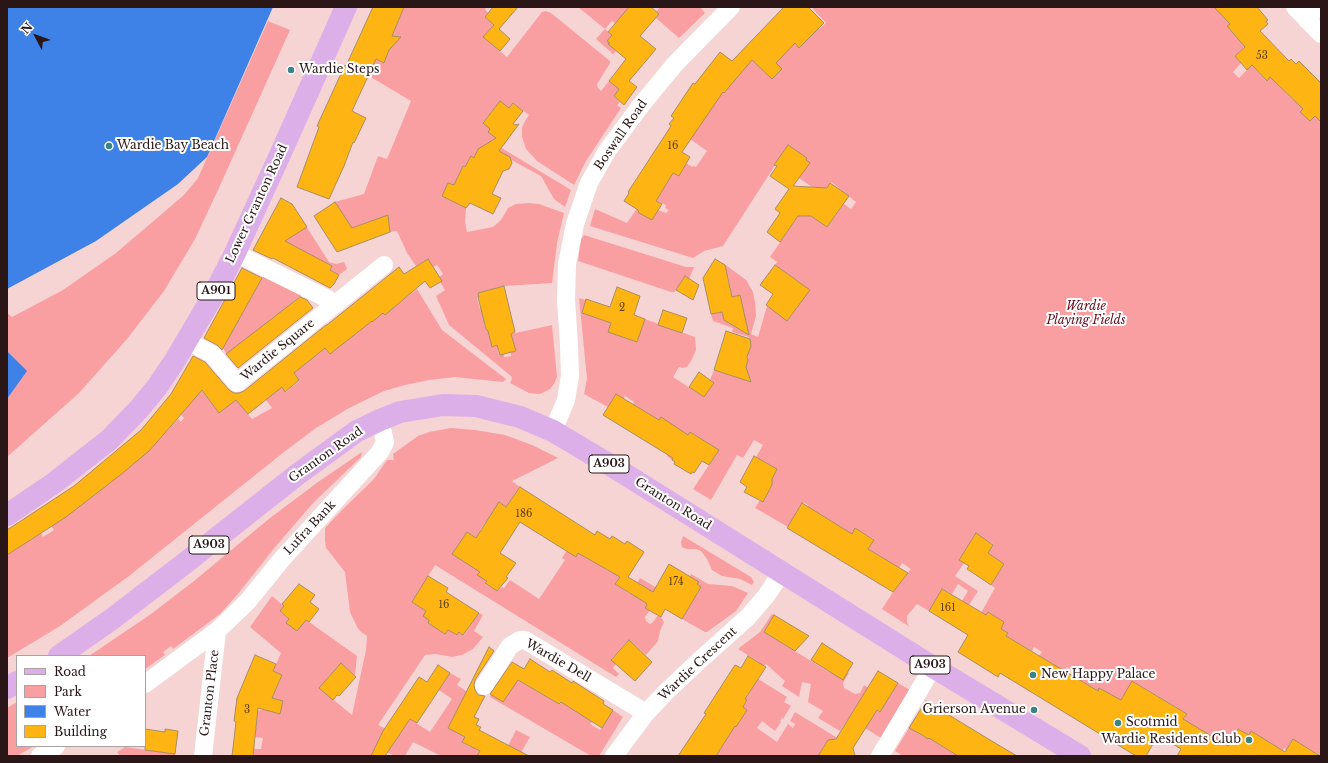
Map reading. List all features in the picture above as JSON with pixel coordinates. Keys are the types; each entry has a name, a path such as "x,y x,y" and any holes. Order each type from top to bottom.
{"main road":[{"name":"Lower Granton Road","path":"7,515 65,475 92,454 140,409 153,392 187,341 213,296 235,253 346,7"},
{"name":"Granton Road","path":"60,655 112,619 334,447 357,431 400,412 443,405 461,405 490,409 520,417 553,431 620,471 933,667 1080,756"},
{"path":"7,688 16,683"}],"street":[{"path":"1295,7 1312,14 1321,34"},
{"name":"Boswall Road","path":"553,431 566,400 569,387 570,358 565,281 566,264 575,224 584,196 600,161 625,125 722,10"},
{"path":"235,253 328,299 334,305"},
{"name":"Wardie Square","path":"187,341 212,354 237,383 384,265"},
{"name":"Lufra Bank","path":"146,683 217,631 248,601 286,554 380,452 385,442 380,420"},
{"name":"Wardie Crescent","path":"614,756 646,713 696,664 748,617 766,596 782,572"},
{"name":"Granton Place","path":"203,756 217,631"},
{"name":"Wardie Dell","path":"484,686 510,646 520,640 525,640 646,713"},
{"path":"880,756 933,667"},
{"path":"40,756 54,747"}],"green space":[{"path":"400,7 487,7 485,9 488,13 485,17 494,25 483,37 507,57 542,12 546,11 551,13 610,61 597,84 601,91 609,81 619,89 614,96 620,102 617,105 621,108 586,161 574,185 537,161 526,149 522,137 522,128 529,115 513,103 509,108 500,101 483,122 491,129 498,139 500,147 571,190 565,207 554,199 541,176 508,158 478,160 471,157 465,167 463,166 454,185 448,183 442,196 466,208 465,222 467,232 493,227 501,220 508,208 516,204 539,204 564,213 557,243 552,283 504,286 478,293 479,297 477,298 480,309 482,308 486,321 484,324 493,347 497,345 499,355 504,354 504,357 511,356 511,352 516,351 511,334 552,325 557,377 550,389 540,394 529,393 510,383 512,379 511,376 449,325 436,296 445,290 439,277 443,274 437,265 433,267 428,259 416,266 407,253 397,231 390,232 388,215 344,231 344,217 335,202 364,194 378,156 387,159 411,101 369,76 376,59 383,63 385,39 401,15 403,9"},
{"path":"578,7 629,7 626,10 633,16 618,25 612,21 605,29"},
{"path":"660,7 700,7 705,13 679,38 656,18 659,14 656,12"},
{"name":"Wardie Playing Fields","path":"814,7 1216,7 1215,8 1218,11 1249,7 1227,26 1245,46 1235,56 1241,63 1233,72 1239,78 1252,65 1266,81 1270,77 1293,100 1315,78 1305,107 1300,112 1310,121 1315,116 1321,122 1321,756 1293,739 1286,750 1284,748 1279,756 1273,745 1252,732 1249,735 1238,729 1222,756 1183,720 1187,714 1133,681 1119,704 1100,688 1098,691 1071,675 1073,671 1067,667 1064,671 1039,656 1042,652 1034,647 1032,651 1006,636 1008,633 1003,630 999,632 1004,622 988,613 982,621 978,618 995,588 991,585 1004,564 988,553 993,544 976,534 959,559 964,563 955,576 978,591 969,605 962,601 968,591 958,584 952,594 942,589 929,611 917,604 907,616 907,623 910,627 882,609 911,569 902,563 899,568 868,549 874,539 856,529 850,538 832,527 834,523 808,508 808,505 805,503 802,504 788,527 755,508 760,500 765,500 767,491 770,490 772,485 772,482 770,481 777,469 756,457 763,445 754,440 743,458 737,455 711,500 693,489 717,453 709,444 690,432 672,460 667,456 676,441 661,418 659,420 633,405 634,402 625,396 623,399 616,394 608,407 584,394 587,379 579,298 586,300 582,313 611,323 608,332 637,342 645,319 695,337 696,350 691,361 687,367 679,367 673,377 704,397 714,383 710,380 714,370 745,380 748,373 743,369 748,360 748,356 744,355 749,337 732,332 733,328 713,321 711,314 722,312 725,321 744,316 740,295 732,297 728,276 716,279 715,277 723,263 746,280 753,292 756,316 751,334 758,337 767,306 787,320 809,290 775,265 777,262 770,257 798,216 811,216 827,227 844,204 851,209 856,202 831,182 827,188 812,187 799,178 806,158 788,145 723,246 704,251 693,258 590,226 595,209 627,223 638,207 650,218 654,217 658,210 666,213 669,210 665,208 666,205 656,201 673,173 679,176 683,169 678,165 682,160 692,167 696,167 707,151 683,134 687,128 673,118 716,87 724,93 751,59 772,79 781,69 776,63 782,30 799,48 815,32 809,19 819,29 826,23 813,9"},
{"path":"268,21 290,30 195,239 164,291 127,339 79,393 7,457 7,399 26,371 7,351 7,313 12,317 63,290 116,253 184,195 198,178"},
{"path":"605,29 612,35 607,41 616,51 613,54 596,39"},
{"path":"292,204 329,262 336,264 344,262 347,269 339,275 330,270 332,266 287,243 276,234"},
{"path":"584,235 686,267 694,267 689,279 685,276 675,292 671,292 578,261 581,239"},
{"path":"265,274 302,295 227,355 223,348"},
{"path":"417,289 442,330 506,379 503,382 455,377 429,380 384,391 349,408 316,428 284,452 129,576 60,626 7,658 7,555 41,533 43,537 54,530 51,526 96,494 123,472 121,469 154,445 178,419 181,422 184,418 181,415 200,388 219,413 236,400 252,419 272,408 263,396 279,384 286,392 299,381 294,373 325,348 330,354 371,320 373,321 383,313 385,314"},
{"path":"451,428 505,435 532,445 558,458 512,481 520,487 506,507 499,503 487,524 485,523 480,530 482,532 478,539 467,532 453,554 481,570 478,575 487,581 485,584 497,591 502,587 504,588 510,580 539,599 565,560 562,558 582,527 575,551 588,559 593,553 608,562 604,568 608,571 616,558 627,565 615,584 630,594 640,578 657,588 646,604 646,608 650,610 645,617 646,621 650,624 658,615 664,622 658,641 646,655 629,640 611,659 616,664 613,668 619,674 616,677 435,565 412,602 426,611 429,620 428,623 445,634 448,630 456,635 459,632 464,635 479,613 483,615 474,631 483,637 473,649 462,655 452,657 436,654 425,655 378,725 399,735 410,719 430,732 452,699 439,690 450,673 461,679 457,685 469,693 455,714 448,728 465,737 462,742 470,747 479,730 481,748 478,756 438,756 439,755 413,742 405,756 395,756 376,747 371,756 253,756 254,749 261,749 263,738 255,737 258,711 264,709 279,714 283,702 262,695 277,687 282,675 273,671 281,653 250,627 272,596 284,606 280,612 289,619 286,623 297,631 305,619 357,656 355,675 341,663 319,688 352,715 366,650 367,636 357,627 350,612 345,572 326,548 325,528 374,479 387,460 394,460 393,454 418,436 429,432"},
{"path":"362,452 361,457 313,503 220,614 173,649 171,646 163,652 165,655 146,668 146,655 90,655 151,614 194,581 270,518 318,482"},
{"path":"683,536 751,577 754,582 752,585 740,579 722,576 712,570 701,551 682,547 681,542"},
{"path":"691,574 708,584 732,586 748,593 736,611 707,632 682,619 701,587 697,584 698,582 692,578 690,580 688,579"},
{"path":"772,614 774,615 764,632 829,672 840,655 853,663 847,672 849,673 843,683 844,688 855,694 860,693 864,685 873,691 866,703 879,712 898,683 910,690 881,738 849,718 840,731 818,718 823,711 808,702 811,684 802,682 799,697 782,686 785,681 766,664 757,671 755,669 759,662 738,649 760,632"},
{"path":"747,672 787,697 784,702 791,706 775,731 762,721 757,728 777,742 788,724 793,728 795,724 790,721 795,712 839,739 836,743 828,740 818,756 713,756 718,753 722,745 712,733 699,725 702,720 723,733 730,723 736,727 741,720 743,707 747,701 740,696 741,693 747,697 751,690"},
{"path":"517,680 559,704 561,702 592,721 590,724 600,730 613,710 623,717 599,756 591,756 490,697 491,694"},
{"path":"16,703 16,747 32,747 17,756 7,756 7,708"},
{"path":"909,728 928,739 934,730 942,735 937,743 951,752 961,756 903,756 895,751"},
{"path":"516,730 530,737 519,756 503,756"},
{"path":"125,747 175,754 175,756 120,756 117,752"}],"water":[{"name":"Wardie Bay Beach","path":"7,7 273,7 207,157 178,184 96,241 7,289"},
{"path":"7,351 27,371 7,399"}],"building":[{"path":"373,7 404,7 392,36 401,37 389,50 384,63 376,59 352,111 366,118 354,143 353,142 329,199 297,187 319,127 317,126"},
{"path":"493,7 518,7 499,29 510,39 500,51 483,37 494,25 485,17"},
{"path":"629,7 651,7 659,14 640,36 656,49 629,81 637,87 624,105 614,96 619,89 609,81 626,59 608,44 610,43 607,41 612,35 608,32"},
{"path":"784,7 808,7 824,23 799,48 795,43 776,63 782,69 772,79 752,60 724,93 723,92 682,152 690,157 679,176 673,173 656,201 662,204 652,220 639,213 638,210 624,201 629,193 628,192 671,126 669,124 674,118 671,116 693,83 695,84 720,52 732,61"},
{"path":"1214,7 1257,7 1268,20 1266,21 1268,24 1260,31 1289,61 1291,59 1296,64 1299,61 1321,83 1321,122 1315,116 1310,121 1300,112 1303,109 1270,77 1267,81 1252,65 1247,70 1235,56 1245,47 1227,26 1230,24"},
{"path":"500,101 509,108 513,103 523,111 513,124 519,124 499,151 510,157 512,163 509,169 503,171 492,194 501,198 493,214 470,203 466,208 442,196 448,183 454,185 463,166 465,167 471,156 474,158 478,149 496,138 488,132 490,129 483,123"},
{"path":"788,145 807,158 806,160 810,163 793,186 827,188 830,183 849,196 827,227 811,216 798,216 780,242 767,232 780,213 775,209 789,189 770,176 777,166 774,165"},
{"path":"281,198 292,204 307,227 285,241 332,266 330,270 339,275 330,288 273,258 272,259 253,250"},
{"path":"335,202 352,228 388,215 390,232 337,252 314,216"},
{"path":"428,259 442,281 430,288 425,281 385,315 383,313 330,354 325,348 294,373 299,380 285,392 282,387 248,414 236,400 219,413 202,390 149,451 66,517 7,555 7,530 74,486 141,430 171,394 193,356 205,362 229,390 234,393 244,391 399,267 404,274"},
{"path":"715,259 725,265 732,297 740,295 749,335 724,320 722,312 711,314 703,278"},
{"path":"775,265 810,290 787,321 766,305 773,294 760,285"},
{"path":"242,268 262,278 222,350 217,345 204,338"},
{"path":"685,276 699,285 693,300 676,290"},
{"path":"504,286 515,332 511,334 516,351 500,355 497,345 492,347 488,331 486,329 478,293"},
{"path":"617,287 640,296 634,315 645,319 637,342 608,332 611,323 582,313 586,299 610,307"},
{"path":"300,297 307,300 313,308 238,368 226,354"},
{"path":"663,310 687,318 682,333 658,325"},
{"path":"726,331 750,339 751,346 747,357 748,360 746,367 751,382 714,370"},
{"path":"699,372 714,383 704,397 689,387"},
{"path":"616,394 659,420 661,417 688,435 690,432 719,450 709,465 702,461 694,473 692,472 691,474 674,464 675,462 672,460 673,458 603,415"},
{"path":"754,456 777,469 772,479 772,485 763,502 744,492 747,487 740,482"},
{"path":"520,487 595,535 597,531 610,539 612,536 625,544 627,541 644,552 628,577 653,592 669,564 699,582 697,584 701,587 682,619 665,609 661,617 645,608 647,605 646,603 615,584 620,577 578,553 576,557 520,522 500,553 516,563 506,577 508,578 497,591 485,583 487,581 477,575 480,572 452,554 467,532 476,538 499,502 506,507"},
{"path":"802,503 852,534 855,528 874,540 868,549 908,573 893,592 787,528"},
{"path":"976,533 993,545 988,553 1004,564 991,585 967,569 969,566 959,560"},
{"path":"428,576 448,588 446,592 479,613 463,635 459,632 457,635 448,630 445,634 428,623 429,620 423,616 426,611 412,602"},
{"path":"299,584 315,595 310,602 319,609 309,622 306,620 297,631 286,623 289,619 280,611 284,606 282,604"},
{"path":"942,589 986,615 988,612 1004,622 1001,629 1008,633 1006,636 1098,691 1099,688 1121,700 1132,681 1187,714 1183,719 1228,746 1238,729 1249,735 1251,731 1285,752 1293,739 1320,756 1177,756 1181,749 1158,735 1146,756 1136,756 1000,673 998,677 958,652 968,635 929,611"},
{"path":"774,615 809,636 795,651 764,632"},
{"path":"629,640 652,662 635,681 611,660"},
{"path":"822,643 853,663 843,680 811,660"},
{"path":"489,647 494,651 475,680 474,685 478,695 485,696 474,717 479,719 476,725 481,727 479,730 529,756 477,756 480,751 462,742 465,737 448,728"},
{"path":"255,655 276,664 273,671 282,675 272,698 283,701 280,714 258,708 253,756 232,756 237,698"},
{"path":"748,656 766,667 745,699 747,700 743,707 747,710 716,756 678,756 706,714 704,713 735,665 741,668"},
{"path":"530,659 550,672 552,670 572,683 573,681 604,701 603,704 613,710 602,728 561,702 559,704 518,680 503,702 490,694 512,662 524,669"},
{"path":"341,663 356,677 339,696 337,695 333,700 319,688"},
{"path":"438,665 450,673 417,723 410,719 385,756 371,756 383,731 419,677 427,682"},
{"path":"878,671 898,683 880,712 877,710 853,748 855,756 818,756 828,740 836,739"},
{"path":"926,701 1017,756 958,756 929,738 928,739 909,728"},
{"path":"146,729 165,732 165,729 178,731 175,754 145,750"}],"place":[{"name":"Wardie Steps","path":"291,70"},
{"name":"Wardie Bay Beach","path":"109,146"},
{"name":"New Happy Palace","path":"1033,675"},
{"name":"Grierson Avenue","path":"1034,710"},
{"name":"Scotmid","path":"1118,723"},
{"name":"Wardie Residents Club","path":"1249,740"}]}
